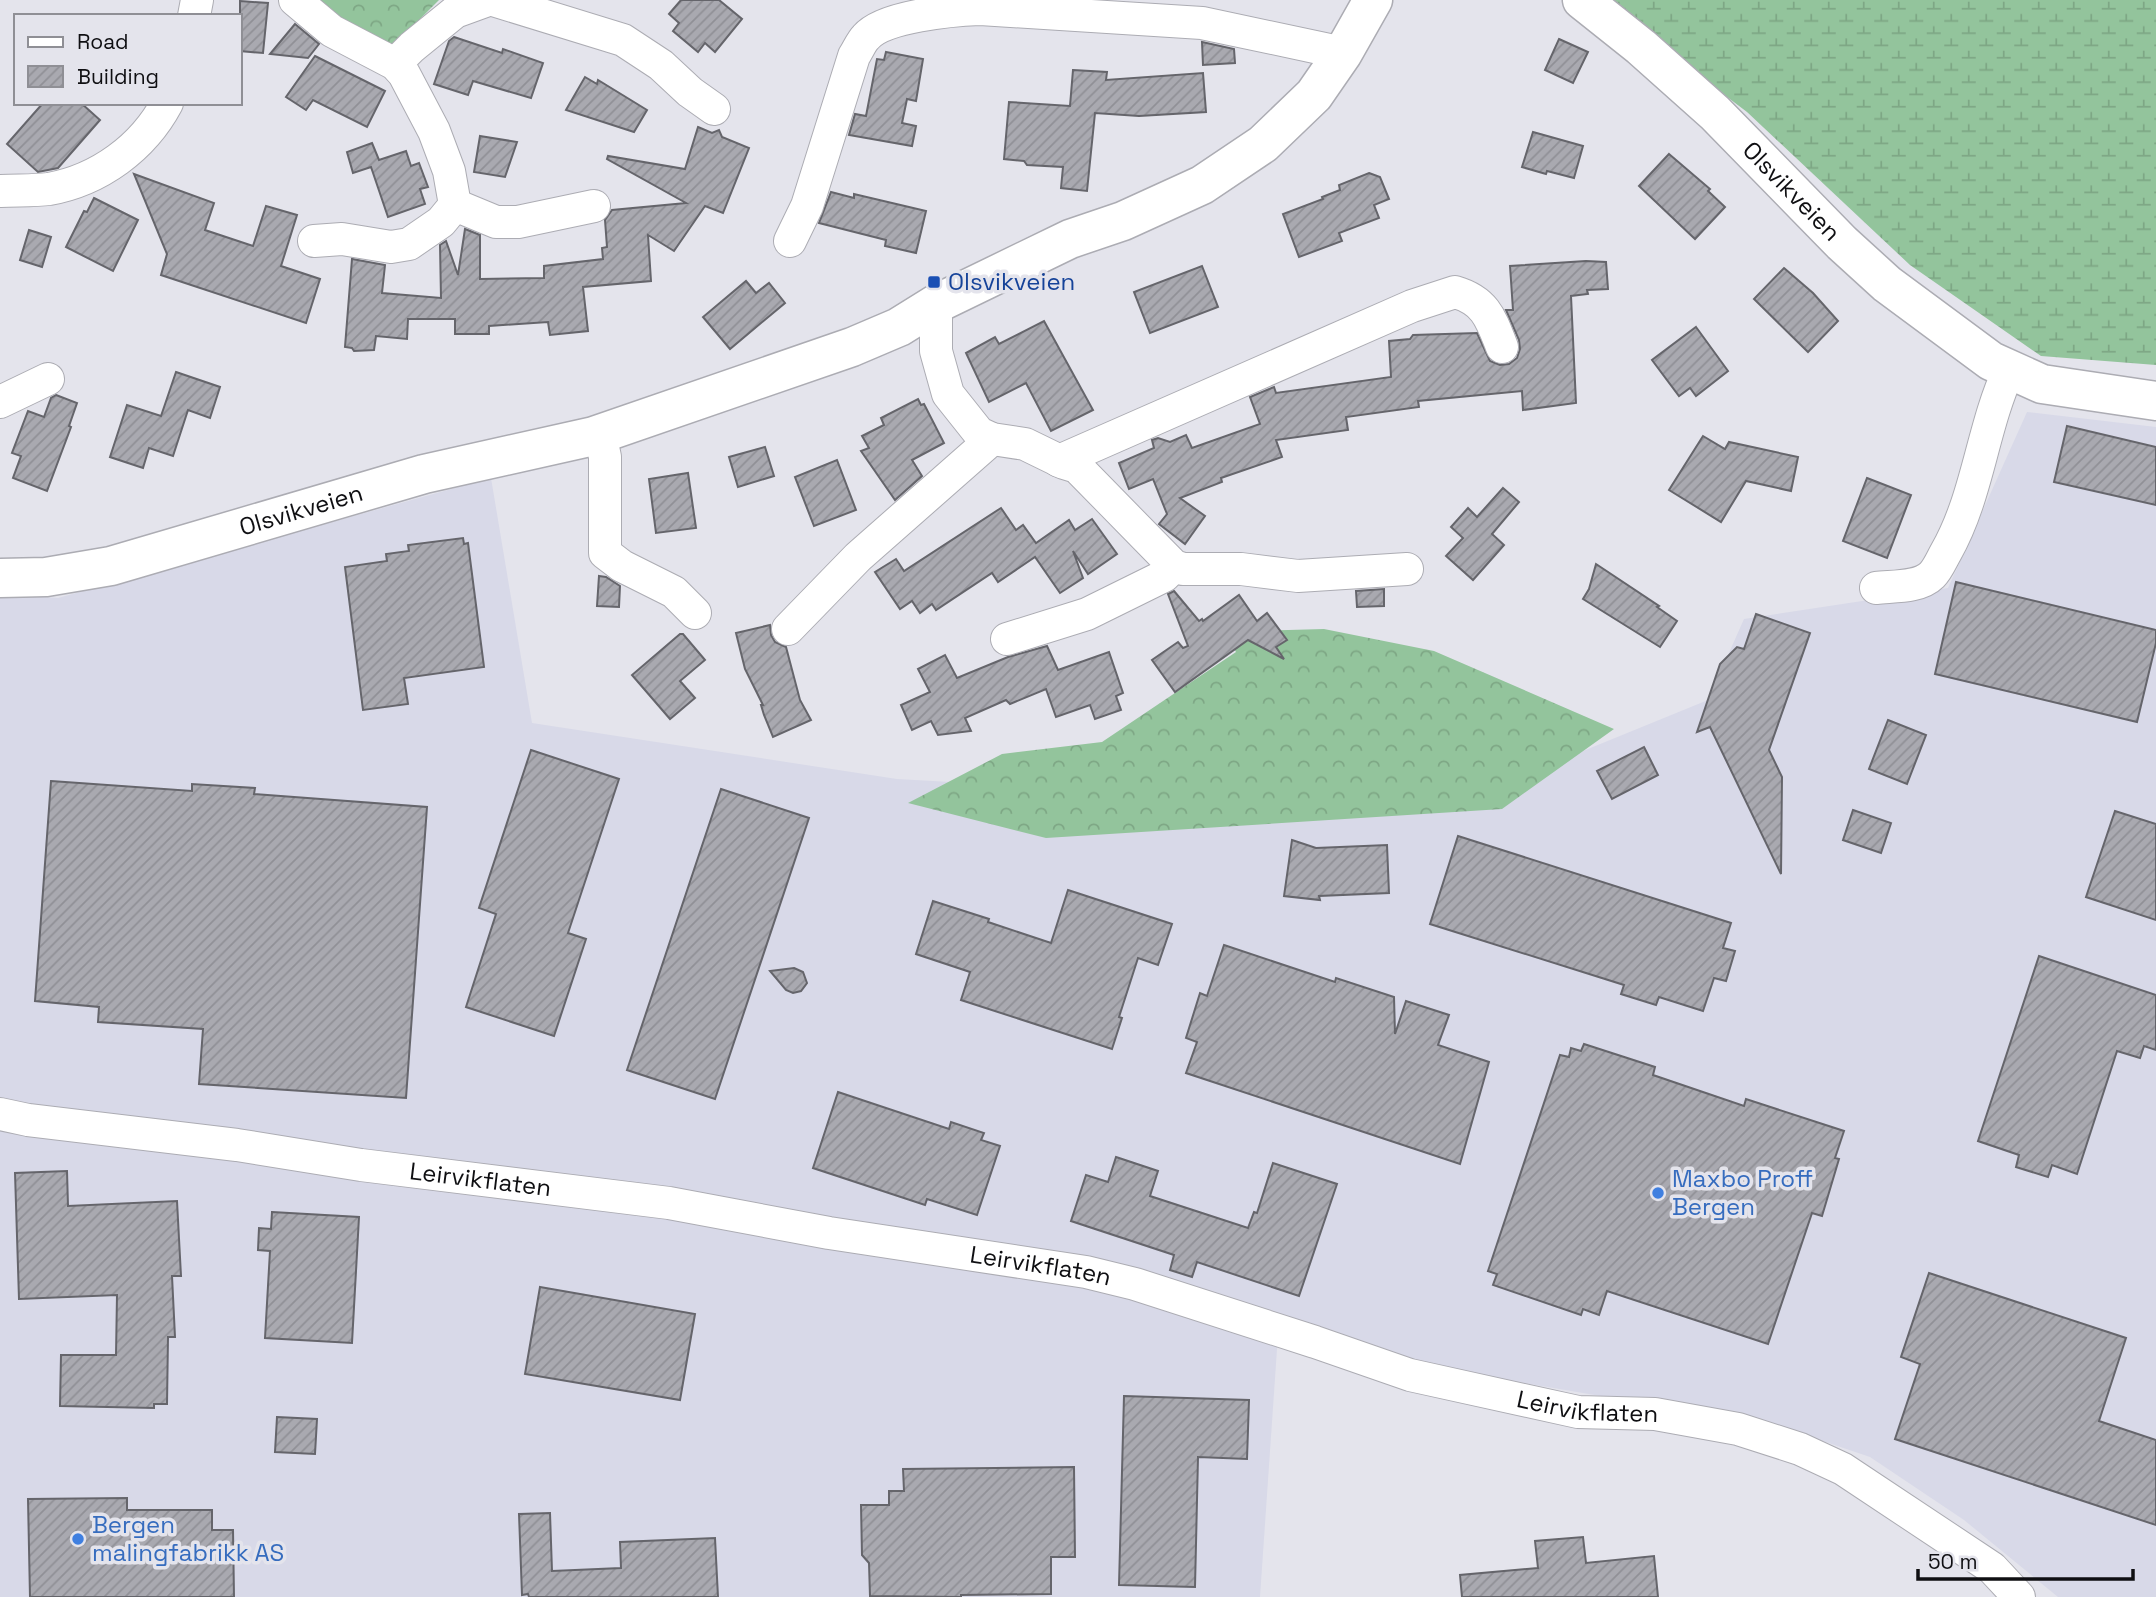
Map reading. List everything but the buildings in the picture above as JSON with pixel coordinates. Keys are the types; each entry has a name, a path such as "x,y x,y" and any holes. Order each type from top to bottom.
{"main road":[{"name":"Olsvikveien","path":"0,578 46,577 111,566 424,474 600,433 852,347 899,327 936,304 1070,239 1123,221 1202,185 1263,144 1314,94 1343,52 1373,0"},
{"name":"Olsvikveien","path":"1582,0 1641,47 1715,113 1842,243 1887,284 1991,361 2042,384 2156,401"}],"street":[{"path":"295,0 332,31 395,64 404,74 434,131 449,171 455,205 441,222 409,244 391,247 342,239 314,241"},
{"path":"395,64 455,12 490,0 623,40 661,65 690,92 714,109"},
{"path":"790,241 807,206 854,56 866,36 886,24 948,10 980,9 1202,23 1343,52"},
{"path":"0,191 49,188 80,180 116,162 140,143 157,122 166,105"},
{"path":"455,205 496,222 518,222 594,206"},
{"path":"1059,461 1412,306 1455,292 1479,302 1489,316 1502,347"},
{"path":"936,304 936,351 948,394 979,433 992,439 1024,444 1077,467 1174,566 1183,569 1241,569 1298,576 1407,569"},
{"path":"1876,588 1919,583 1933,575 1955,536 1998,394 2009,370"},
{"path":"0,402 48,379"},
{"path":"600,433 606,457 605,553 622,566 674,592 695,613"},
{"path":"788,629 858,556 992,439"},
{"path":"1007,639 1087,614 1164,576 1174,566"},
{"name":"Leirvikflaten","path":"0,1114 28,1121 237,1145 361,1165 669,1203 829,1233 1086,1272 1148,1288 1409,1375 1578,1412 1655,1414 1726,1427 1800,1449 1843,1469 1992,1568 2019,1597"}],"shaded area":[{"path":"2027,412 2156,427 2156,1597 2058,1597 1964,1520 1870,1457 1811,1437 1754,1422 1447,1370 1279,1320 1260,1597 0,1597 0,594 58,598 491,478 532,723 897,779 1441,809 1708,700 1744,619 1948,588"}],"green space":[{"path":"307,0 439,0 383,56"},
{"path":"1599,0 2156,0 2156,365 2041,356 1910,265 1747,112"},
{"path":"1324,629 1434,651 1614,729 1502,809 1046,838 908,803 1002,754 1102,742 1236,652 1224,632"}],"place":[{"name":"Olsvikveien","path":"934,282"},
{"name":"Maxbo Proff Bergen","path":"1658,1193"},
{"name":"Bergen malingfabrikk AS","path":"78,1539"}]}
